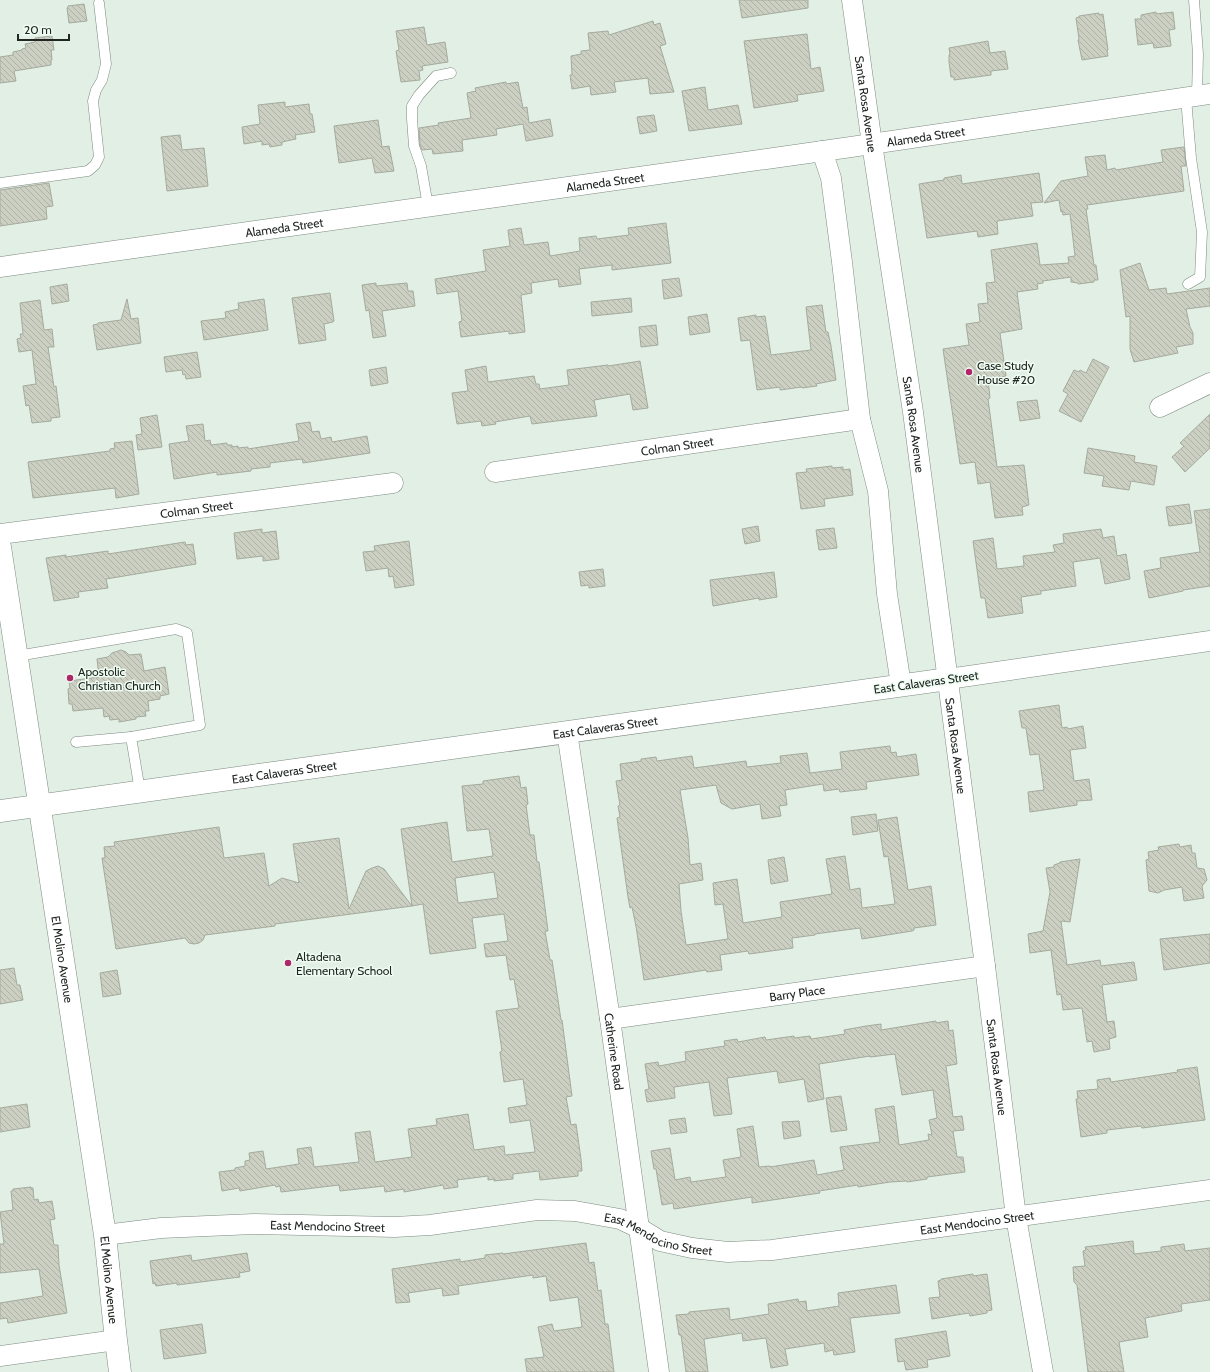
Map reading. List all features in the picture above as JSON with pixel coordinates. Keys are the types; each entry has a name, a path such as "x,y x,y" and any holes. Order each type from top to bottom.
{"street":[{"name":"Santa Rosa Avenue","path":"852,0 872,144 913,412 1016,1217 1043,1372"},
{"name":"Alameda Street","path":"0,267 872,144 1198,96"},
{"path":"822,151 832,185 860,419 878,491 887,594 901,685"},
{"path":"1160,407 1210,383"},
{"name":"Colman Street","path":"495,472 860,419"},
{"name":"Colman Street","path":"0,534 392,484"},
{"name":"El Molino Avenue","path":"0,547 3,589 17,656 105,1235 120,1372"},
{"name":"East Calaveras Street","path":"0,811 1210,641"},
{"name":"Catherine Road","path":"567,732 610,1019 659,1372"},
{"name":"Barry Place","path":"610,1019 985,966"},
{"name":"East Mendocino Street","path":"105,1235 160,1228 254,1224 395,1227 430,1225 537,1210 575,1211 620,1219 639,1228 660,1241 692,1248 728,1252 772,1250 1210,1190"},
{"path":"0,1356 116,1340"}],"lane":[{"path":"1188,284 1200,277 1202,232 1191,158 1198,96 1198,54 1194,0"},
{"path":"0,183 88,171 95,165 99,156 93,101 96,90 102,80 106,64 99,3"},
{"path":"428,206 421,166 414,146 412,106 419,95 436,76 451,73"},
{"path":"17,656 176,629 187,633 200,726 131,737 76,742"},
{"path":"131,737 140,791"}],"building":[{"path":"739,0 808,0 808,8 742,18"},
{"path":"84,4 87,21 69,23 68,6"},
{"path":"1156,12 1156,14 1173,12 1175,29 1169,30 1171,46 1154,48 1153,43 1138,45 1135,19 1141,19 1141,15"},
{"path":"1099,13 1099,15 1103,14 1108,56 1082,60 1076,18 1079,16"},
{"path":"653,21 654,25 660,23 666,44 660,46 674,92 650,94 648,78 614,82 616,92 591,95 590,86 572,89 570,75 572,75 571,56 581,54 581,51 590,50 588,33 608,31 609,35"},
{"path":"424,27 427,45 445,42 448,62 422,66 423,70 419,71 420,80 401,82 396,51 399,50 396,31"},
{"path":"807,34 811,69 820,67 824,91 797,95 798,101 754,108 744,41"},
{"path":"52,36 54,50 51,50 51,65 14,71 16,81 0,83 0,57 13,55 13,52 26,48 25,44 35,42 35,38"},
{"path":"988,41 990,53 1005,51 1008,69 991,71 991,75 954,80 954,77 951,77 949,48"},
{"path":"506,82 506,84 518,82 523,108 527,107 529,123 550,119 553,136 526,141 523,124 496,129 497,135 462,140 463,151 433,154 432,149 422,150 420,145 419,128 439,125 438,123 471,118 467,93 476,91 475,88"},
{"path":"705,87 708,110 738,105 742,124 689,131 682,91"},
{"path":"285,102 285,107 309,104 315,132 295,135 296,139 282,142 282,145 270,147 269,144 262,145 262,141 244,144 242,127 260,124 258,105"},
{"path":"654,115 657,131 640,134 637,117"},
{"path":"378,120 382,147 389,146 394,171 375,173 372,158 339,163 334,126"},
{"path":"180,135 182,150 204,148 208,186 167,191 161,137"},
{"path":"1184,147 1186,166 1181,166 1184,191 1087,205 1088,209 1086,209 1094,265 1096,265 1098,280 1078,284 1071,282 1071,277 1043,281 1043,283 1037,284 1038,289 1017,292 1022,329 1000,333 1006,376 988,379 990,398 988,399 997,467 1024,465 1029,505 1022,507 1023,515 995,518 990,482 978,484 975,462 960,464 943,349 969,345 966,324 980,322 978,304 988,303 986,283 995,282 991,250 1037,243 1040,265 1069,263 1068,257 1075,256 1070,214 1063,215 1059,200 1044,203 1061,181 1088,176 1085,157 1105,155 1107,170 1115,168 1116,170 1163,162 1161,150"},
{"path":"1039,173 1043,202 1031,203 1033,216 997,221 998,234 978,237 977,231 927,238 919,184 944,180 944,178 961,175 962,184"},
{"path":"49,183 53,206 46,207 47,219 0,226 0,190"},
{"path":"666,223 671,263 612,270 612,265 579,269 581,284 559,287 558,279 531,283 532,293 521,295 525,332 509,334 509,331 461,337 459,322 462,321 458,291 437,294 435,279 486,271 483,250 510,246 508,230 521,228 524,245 548,242 550,256 580,251 579,238 596,236 597,239 629,235 628,228"},
{"path":"1140,263 1149,290 1166,288 1167,294 1210,288 1210,306 1186,309 1193,333 1193,344 1176,347 1178,353 1134,362 1130,349 1130,316 1126,317 1120,270"},
{"path":"679,278 682,296 664,299 662,280"},
{"path":"376,283 376,286 407,283 408,291 413,291 415,306 382,311 386,336 373,338 369,310 366,311 362,285"},
{"path":"67,284 69,301 52,304 50,287"},
{"path":"330,293 334,321 324,324 326,340 299,344 292,298"},
{"path":"631,298 632,312 592,316 591,302"},
{"path":"127,299 131,319 138,318 141,343 97,350 93,325 121,320"},
{"path":"264,299 268,330 204,340 201,321 226,318 225,312 239,309 238,303"},
{"path":"40,300 44,330 52,329 54,347 48,347 54,387 56,386 60,417 51,418 51,421 32,423 29,405 26,406 23,386 36,384 32,350 19,352 17,339 21,338 20,334 23,334 20,303"},
{"path":"822,305 826,332 828,332 831,346 836,380 816,384 817,386 802,388 780,390 780,387 757,390 750,340 741,341 738,318 756,315 756,317 765,316 771,355 811,350 806,307"},
{"path":"707,314 710,332 690,335 688,317"},
{"path":"656,325 658,345 641,347 639,327"},
{"path":"197,352 201,377 186,379 182,370 166,372 164,357"},
{"path":"1093,359 1109,367 1081,422 1059,411 1068,394 1063,391 1074,370 1079,372 1080,370 1086,373"},
{"path":"640,361 648,408 633,410 630,394 594,400 597,416 532,424 530,416 495,422 496,424 482,426 481,421 457,424 452,393 468,391 465,370 486,366 488,382 534,376 536,384 539,384 540,389 569,385 567,370"},
{"path":"386,367 388,383 371,386 369,370"},
{"path":"1037,400 1040,418 1020,421 1017,402"},
{"path":"1210,414 1210,448 1185,472 1172,457 1184,446 1180,443"},
{"path":"157,415 162,447 138,450 136,435 142,434 140,418"},
{"path":"310,422 312,432 319,431 321,439 331,437 332,442 367,436 370,453 303,463 302,459 270,463 270,467 251,469 251,471 217,475 217,472 174,479 169,444 189,441 186,426 203,424 205,441 210,440 211,445 227,443 227,445 232,445 232,447 248,447 248,449 299,441 296,424"},
{"path":"132,441 139,494 116,498 115,488 33,498 28,462 110,451 110,449 115,448 114,443"},
{"path":"1088,448 1135,456 1134,462 1157,466 1154,485 1131,481 1129,490 1102,486 1104,476 1084,473"},
{"path":"832,466 832,468 843,467 843,470 850,469 853,495 824,499 825,506 801,509 796,473 807,472 806,469"},
{"path":"1189,504 1192,523 1169,526 1166,507"},
{"path":"1210,509 1210,586 1183,590 1149,598 1144,571 1161,568 1160,558 1200,552 1194,511"},
{"path":"758,526 760,541 745,544 742,529"},
{"path":"834,528 837,548 819,550 816,530"},
{"path":"262,529 262,533 276,531 279,559 263,561 263,556 237,559 234,533"},
{"path":"1101,529 1103,538 1114,536 1117,556 1126,554 1130,579 1105,584 1100,558 1073,562 1076,586 1041,591 1041,594 1021,597 1023,613 988,618 985,598 981,598 973,541 993,538 997,569 1024,566 1023,556 1055,552 1053,545 1064,543 1063,534"},
{"path":"409,541 414,585 395,588 393,576 389,577 388,568 366,571 363,552 375,551 374,546"},
{"path":"185,542 186,545 193,544 196,564 106,579 108,588 78,592 79,597 54,601 46,558 66,555 66,557 108,551 108,554"},
{"path":"603,569 605,586 589,588 589,585 581,586 579,572"},
{"path":"774,572 777,597 759,600 759,598 713,606 710,580"},
{"path":"121,650 129,655 141,654 144,671 165,667 169,694 160,696 160,699 148,701 149,711 145,711 146,716 136,717 136,719 119,722 119,719 110,720 109,716 104,717 103,708 73,711 72,704 69,704 69,681 99,677 97,659 108,657 112,653"},
{"path":"1059,705 1062,728 1067,727 1068,729 1083,726 1086,748 1070,750 1074,781 1089,779 1092,800 1077,801 1077,805 1030,812 1028,792 1044,790 1039,754 1030,755 1026,728 1022,728 1019,711"},
{"path":"890,746 891,753 896,752 897,757 916,754 919,775 866,782 867,789 840,792 839,789 824,791 823,784 785,790 787,805 779,806 781,816 762,819 760,804 732,809 721,803 716,785 680,790 688,838 690,865 701,863 703,880 679,884 686,945 728,939 723,904 715,905 713,883 737,879 743,923 782,917 780,902 832,894 826,859 845,856 850,890 860,888 862,908 895,904 888,856 884,857 878,820 897,817 908,890 931,886 936,925 914,928 912,931 862,939 860,928 792,938 793,948 749,954 748,951 720,955 722,970 707,972 706,970 644,980 636,926 628,897 617,818 620,817 618,806 620,805 616,781 622,780 620,764 656,757 657,761 692,756 694,768 746,761 747,767 781,763 780,756 807,753 810,773 842,769 840,752"},
{"path":"519,776 521,788 526,787 528,804 526,805 530,835 534,835 537,862 539,862 548,931 545,931 550,960 552,960 562,1020 572,1096 566,1097 571,1125 576,1124 582,1171 578,1171 578,1176 540,1180 539,1171 513,1174 513,1179 494,1181 494,1179 488,1180 488,1176 457,1180 458,1187 444,1189 443,1185 404,1192 404,1189 385,1192 384,1186 340,1191 339,1185 281,1192 280,1186 276,1187 275,1185 240,1191 239,1188 222,1191 219,1172 235,1170 235,1168 245,1166 245,1161 250,1160 249,1153 263,1151 266,1169 299,1164 297,1149 311,1147 314,1167 359,1162 355,1133 370,1131 375,1162 412,1157 408,1129 437,1125 436,1119 468,1114 474,1150 504,1146 505,1155 535,1152 530,1120 510,1123 508,1108 527,1105 523,1079 504,1082 500,1052 502,1051 496,1011 519,1008 514,979 510,980 506,955 486,957 484,944 508,941 504,914 472,918 476,948 430,954 423,904 412,906 401,829 447,822 452,862 493,856 489,829 467,831 462,786 483,784 483,781","holes":["494,872 498,898 458,903 455,878"]},
{"path":"876,814 878,831 853,835 851,817"},
{"path":"219,827 224,858 264,853 269,886 282,878 299,883 293,844 339,838 349,909 366,871 378,866 384,869 412,906 205,935 203,940 194,944 189,943 185,938 116,949 102,858 105,858 104,847 115,846 114,842"},
{"path":"1179,844 1180,847 1191,845 1192,853 1195,853 1197,868 1204,869 1207,880 1202,886 1204,898 1184,901 1182,887 1164,890 1158,893 1149,891 1146,860 1149,859 1148,852 1159,850 1158,847"},
{"path":"784,857 788,881 771,884 768,860"},
{"path":"1080,859 1070,922 1061,921 1067,965 1100,960 1101,966 1134,962 1137,980 1102,985 1107,1022 1114,1021 1116,1037 1109,1039 1110,1049 1094,1052 1092,1041 1087,1042 1082,1008 1063,1010 1061,994 1057,995 1051,950 1030,953 1028,934 1043,931 1050,892 1046,868 1054,867 1054,865 1060,862"},
{"path":"1210,934 1210,963 1164,970 1160,939"},
{"path":"14,968 17,985 20,985 23,1000 0,1004 0,970"},
{"path":"117,970 121,994 103,997 100,973"},
{"path":"936,1021 936,1023 948,1021 949,1031 953,1030 957,1064 946,1066 953,1117 962,1116 964,1130 953,1131 957,1157 963,1157 965,1172 927,1177 927,1179 907,1182 890,1182 858,1187 858,1185 819,1191 820,1193 752,1203 752,1197 674,1209 673,1203 662,1205 656,1169 654,1169 651,1151 670,1148 675,1180 690,1177 691,1182 726,1177 723,1160 741,1157 737,1129 753,1126 759,1167 770,1167 814,1160 817,1175 844,1170 840,1147 880,1142 875,1109 894,1106 899,1145 929,1140 928,1134 932,1135 929,1120 937,1118 933,1090 902,1095 895,1054 870,1056 819,1064 824,1099 808,1102 804,1079 779,1083 777,1071 727,1078 732,1114 714,1116 709,1082 674,1087 675,1098 647,1102 645,1090 649,1089 645,1064 658,1062 659,1066 686,1061 685,1052 725,1046 724,1041 737,1039 738,1042 765,1037 766,1040 794,1036 794,1038 810,1036 811,1039 845,1034 844,1030 866,1026 881,1024 881,1030"},
{"path":"1197,1067 1205,1120 1142,1128 1141,1126 1107,1130 1107,1133 1081,1137 1076,1099 1078,1099 1077,1091 1098,1089 1097,1080 1110,1078 1111,1082 1178,1072 1177,1070"},
{"path":"841,1096 847,1130 831,1132 826,1098"},
{"path":"27,1104 30,1127 0,1132 0,1108"},
{"path":"685,1118 687,1132 671,1134 669,1120"},
{"path":"799,1121 801,1136 784,1139 782,1122"},
{"path":"33,1188 34,1200 38,1199 39,1203 52,1201 55,1219 50,1220 54,1245 58,1245 59,1265 67,1313 8,1323 7,1318 0,1319 0,1303 43,1296 39,1269 0,1273 0,1244 4,1244 0,1212 13,1210 11,1191 13,1191 13,1189"},
{"path":"1133,1241 1134,1254 1161,1251 1161,1247 1184,1244 1185,1251 1210,1248 1210,1300 1181,1304 1182,1311 1145,1318 1148,1337 1119,1342 1124,1372 1088,1372 1077,1285 1074,1282 1073,1267 1085,1266 1083,1251 1086,1250 1085,1247"},
{"path":"586,1243 589,1263 594,1262 598,1291 601,1290 605,1324 608,1324 614,1372 527,1372 525,1359 544,1357 538,1327 552,1324 554,1331 582,1327 578,1297 550,1301 546,1276 533,1278 533,1275 458,1286 459,1294 443,1296 442,1288 408,1293 410,1302 396,1303 392,1269 460,1259 460,1262 485,1258 485,1255"},
{"path":"247,1253 250,1271 239,1273 240,1277 177,1285 177,1283 156,1286 155,1283 153,1284 150,1261 191,1255 192,1261"},
{"path":"973,1274 973,1276 987,1274 992,1310 987,1311 987,1313 970,1316 969,1313 932,1319 929,1298 940,1297 938,1281 941,1279"},
{"path":"896,1285 900,1313 850,1318 855,1352 834,1355 833,1350 825,1352 824,1343 785,1349 788,1365 771,1368 766,1338 743,1341 742,1333 704,1339 708,1372 686,1372 681,1335 679,1335 676,1315 689,1314 689,1312 729,1308 730,1320 769,1314 768,1304 798,1299 799,1302 806,1301 807,1311 839,1306 838,1293"},
{"path":"202,1324 206,1353 164,1359 160,1330"},
{"path":"946,1331 950,1356 927,1360 928,1367 906,1370 904,1361 898,1362 895,1339"}],"place":[{"name":"Case Study House #20","path":"969,372"},
{"name":"Apostolic Christian Church","path":"70,678"},
{"name":"Altadena Elementary School","path":"288,963"}]}
